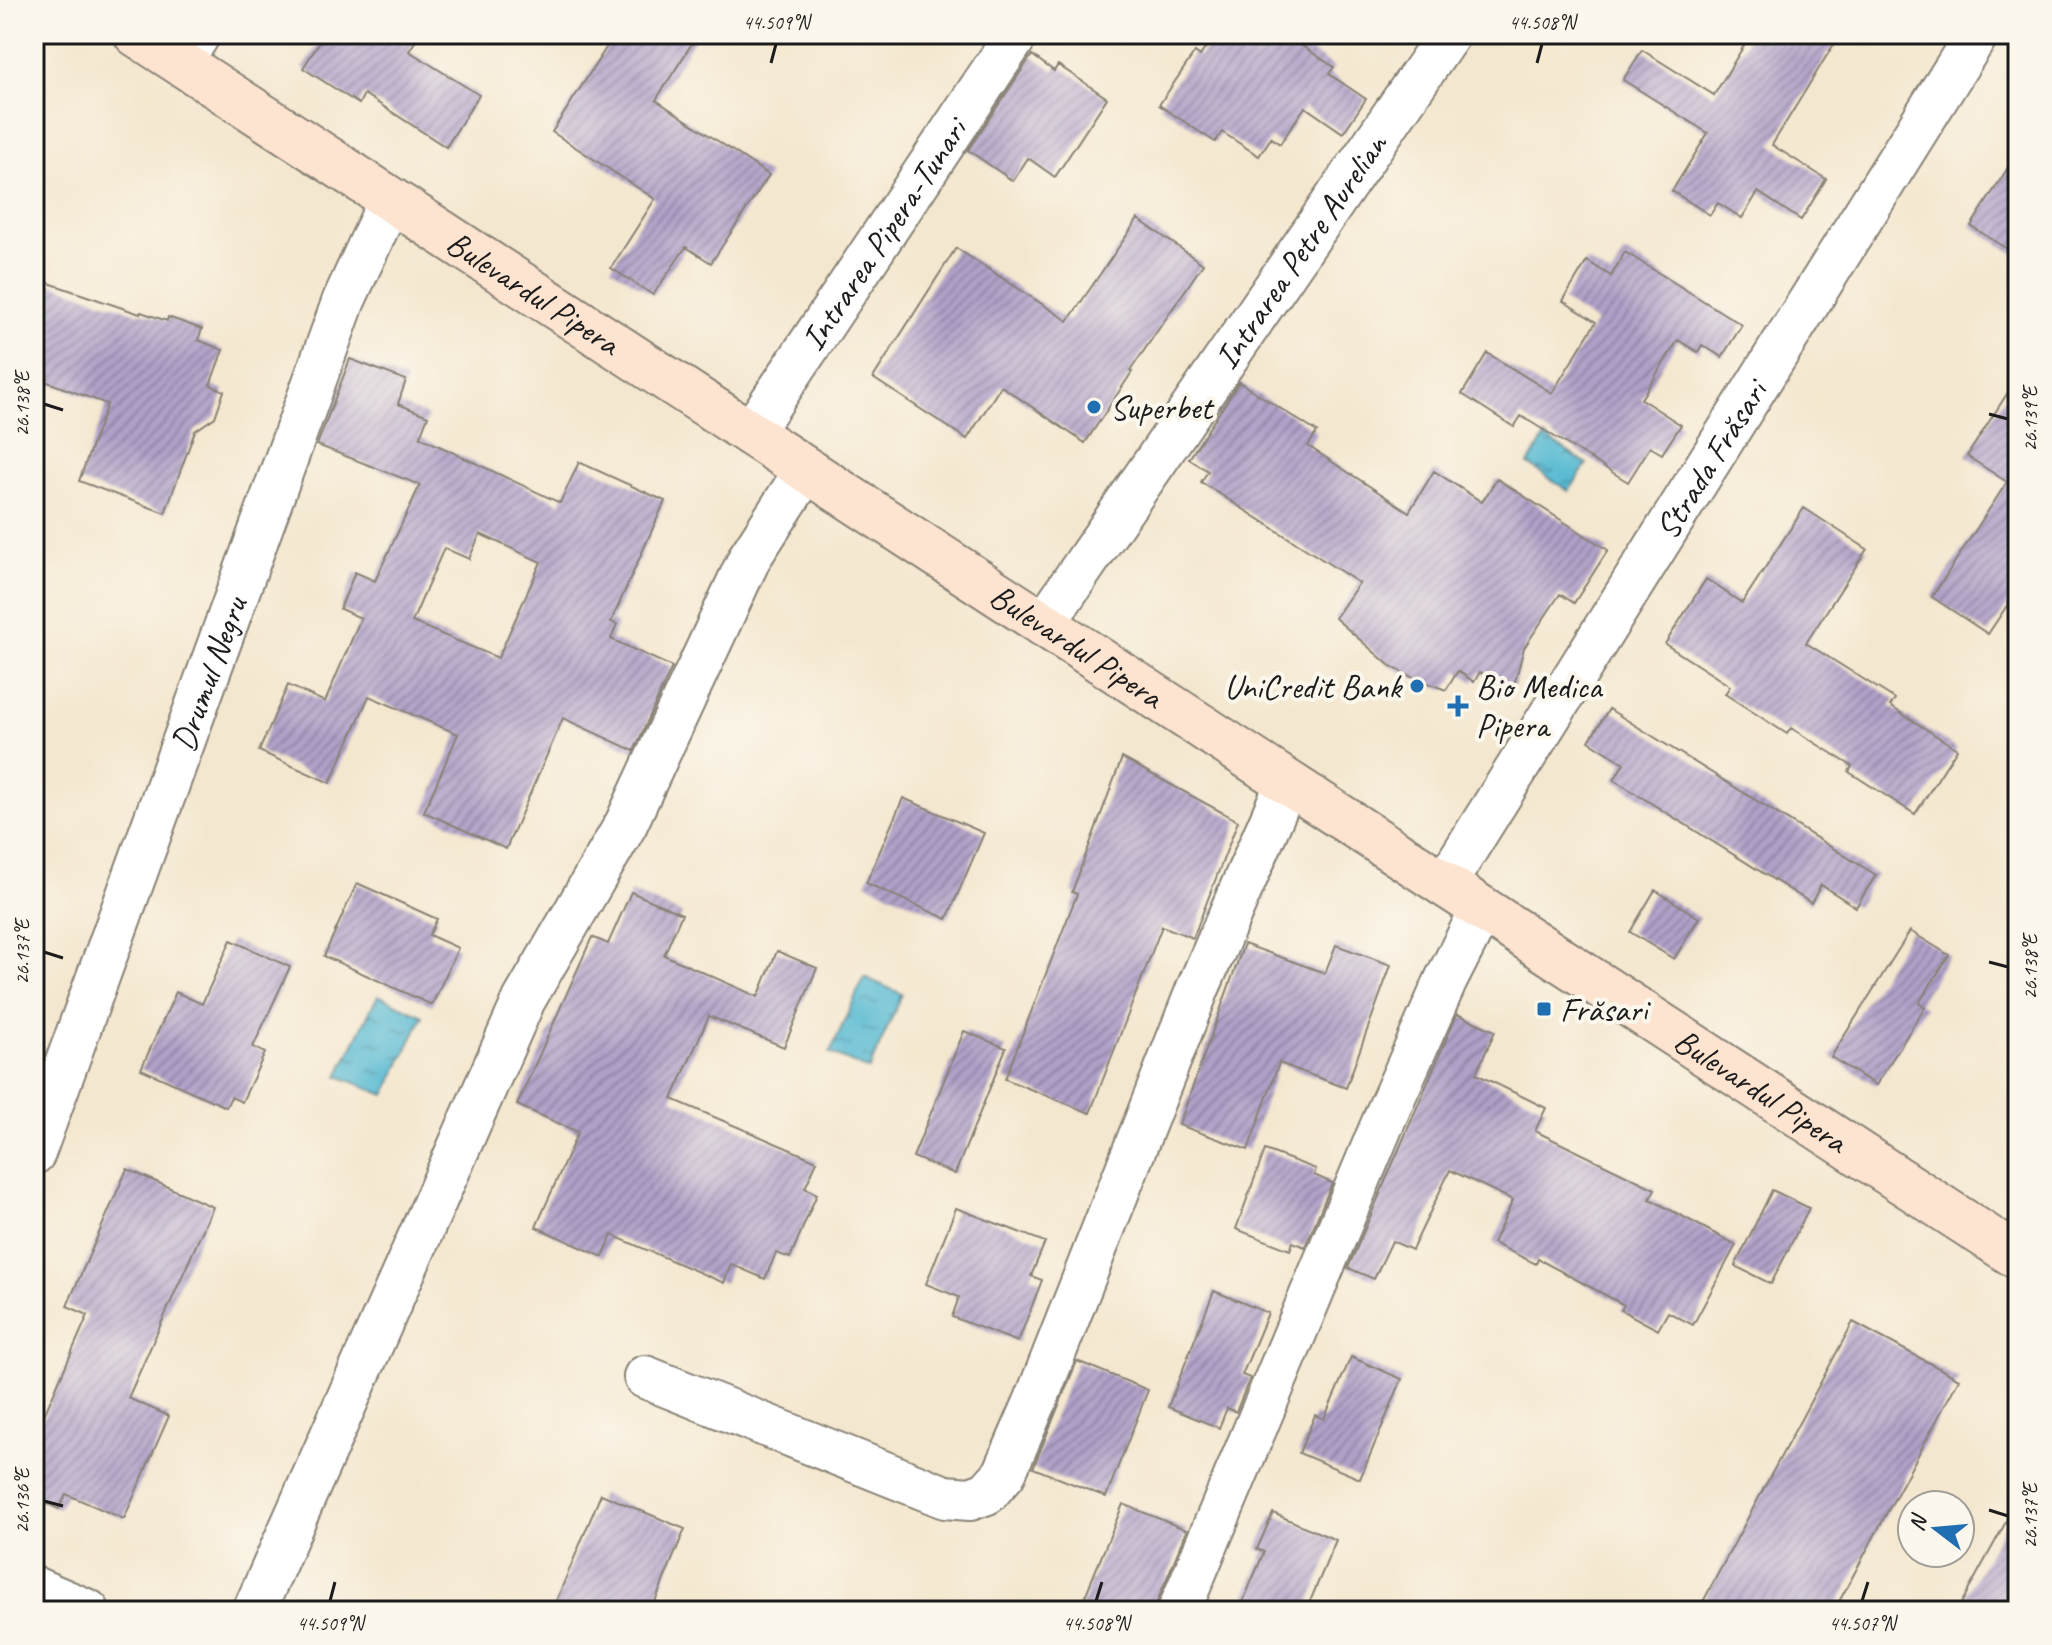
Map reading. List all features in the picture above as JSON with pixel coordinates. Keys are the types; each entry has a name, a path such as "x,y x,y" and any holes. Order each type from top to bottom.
{"main road":[{"name":"Bulevardul Pipera","path":"136,34 190,48 390,200 2018,1257"}],"street":[{"name":"Intrarea Pipera-Tunari","path":"750,434 1017,34"},
{"name":"Intrarea Petre Aurelian","path":"1043,625 1449,34"},
{"name":"Strada Frăsari","path":"1444,885 1977,34"},
{"name":"Drumul Negru","path":"34,1153 344,300 390,200"},
{"path":"254,1611 524,1000 626,824 750,557 806,470"},
{"path":"645,1377 945,1497 970,1499 987,1493 1004,1474 1036,1400 1198,988 1287,783"},
{"path":"1179,1611 1387,1113 1446,980 1482,909"},
{"path":"34,1588 88,1611"}],"water":[{"path":"1545,437 1587,464 1569,491 1528,464"},
{"path":"864,977 902,994 869,1070 830,1053"},
{"path":"378,995 423,1016 385,1095 338,1076"}],"building":[{"path":"325,34 420,34 409,51 479,95 446,147 364,94 359,104 303,68"},
{"path":"615,34 698,34 656,100 769,175 711,263 686,247 653,295 611,268 655,199 552,132"},
{"path":"1215,34 1284,34 1334,67 1329,74 1366,99 1343,133 1305,107 1280,144 1271,138 1259,156 1222,132 1215,142 1159,105 1195,52 1200,56"},
{"path":"1751,34 1840,34 1772,145 1826,179 1801,220 1758,192 1742,218 1718,203 1710,215 1672,191 1708,133 1623,80 1642,50 1714,95"},
{"path":"1032,55 1054,71 1058,65 1107,98 1055,177 1028,158 1013,181 968,150"},
{"path":"2018,152 2018,256 1971,226"},
{"path":"1138,219 1203,264 1085,443 1001,386 967,439 873,378 956,248 1068,321"},
{"path":"1625,252 1742,325 1722,357 1702,345 1698,352 1678,340 1641,399 1681,425 1662,454 1650,447 1628,482 1521,416 1514,427 1462,394 1487,353 1552,393 1596,322 1563,301 1587,261 1611,276"},
{"path":"34,278 140,314 167,321 168,317 202,329 198,340 223,350 210,385 224,391 215,417 195,431 165,513 79,481 107,404 34,377"},
{"path":"350,359 406,380 398,404 428,416 420,437 560,503 579,462 665,501 611,622 617,624 611,639 672,667 634,751 563,718 506,849 424,812 458,734 369,696 330,783 259,751 288,685 325,702 361,618 340,609 355,572 375,581 420,485 317,445","holes":["480,534 541,562 498,658 412,622 444,548 469,559"]},
{"path":"2018,377 2018,589 1988,634 1932,597 2007,482 1967,456"},
{"path":"1239,382 1317,432 1308,446 1409,512 1434,471 1482,502 1497,479 1608,550 1574,603 1560,594 1524,648 1512,693 1480,672 1474,682 1458,671 1446,690 1389,665 1335,618 1359,583 1201,482 1208,471 1189,459"},
{"path":"1804,508 1867,549 1806,643 1895,699 1890,706 1957,749 1915,814 1849,772 1852,766 1791,728 1787,734 1725,694 1730,686 1665,644 1706,579 1742,603"},
{"path":"1609,709 1876,875 1856,907 1821,885 1811,903 1614,780 1624,763 1589,741"},
{"path":"1122,758 1238,821 1193,938 1162,926 1090,1113 1005,1079 1077,894 1072,892"},
{"path":"903,798 984,833 947,919 866,883"},
{"path":"357,883 437,919 429,935 458,948 432,1005 324,956"},
{"path":"1655,890 1699,918 1674,959 1630,932"},
{"path":"631,892 682,914 664,955 758,997 777,951 817,968 784,1047 709,1016 672,1099 817,1161 805,1188 817,1194 790,1258 776,1253 765,1279 731,1264 724,1283 612,1235 603,1257 536,1227 578,1132 517,1105 592,937 608,944"},
{"path":"1910,931 1949,955 1919,1003 1925,1007 1876,1085 1831,1057"},
{"path":"231,940 290,967 253,1047 265,1053 242,1102 231,1097 226,1107 141,1069 176,992 202,1004"},
{"path":"1244,944 1325,973 1336,945 1391,965 1346,1088 1279,1063 1248,1150 1179,1125"},
{"path":"1457,1014 1495,1031 1476,1074 1546,1108 1535,1131 1655,1189 1650,1199 1736,1245 1693,1325 1668,1312 1658,1330 1621,1310 1624,1305 1538,1259 1536,1264 1493,1243 1513,1200 1450,1170 1412,1250 1392,1241 1374,1279 1348,1268"},
{"path":"964,1031 1006,1048 955,1174 913,1157"},
{"path":"1265,1150 1316,1169 1314,1175 1332,1183 1305,1247 1293,1242 1290,1250 1236,1229"},
{"path":"127,1169 213,1207 128,1398 169,1416 124,1519 66,1494 59,1509 34,1498 34,1438 88,1315 67,1306"},
{"path":"1772,1190 1809,1208 1771,1284 1735,1266"},
{"path":"956,1208 1045,1242 1031,1276 1042,1280 1018,1342 952,1317 959,1297 926,1284"},
{"path":"1214,1291 1268,1313 1242,1375 1250,1378 1236,1412 1227,1408 1219,1428 1168,1407"},
{"path":"1853,1322 1959,1379 1900,1489 1896,1489 1896,1496 1834,1611 1698,1611"},
{"path":"1351,1357 1402,1379 1360,1479 1299,1453 1315,1415 1324,1419"},
{"path":"1077,1361 1148,1390 1106,1497 1033,1468"},
{"path":"601,1494 685,1529 651,1611 552,1611"},
{"path":"2018,1500 2018,1611 1957,1611"},
{"path":"1123,1504 1187,1530 1156,1611 1079,1611"},
{"path":"1273,1513 1336,1540 1306,1611 1239,1611 1264,1552 1257,1549"}],"place":[{"name":"Superbet","path":"1094,407"},
{"name":"UniCredit Bank","path":"1417,686"},
{"name":"Bio Medica Pipera","path":"1458,706"},
{"name":"Frăsari","path":"1544,1009"}]}
